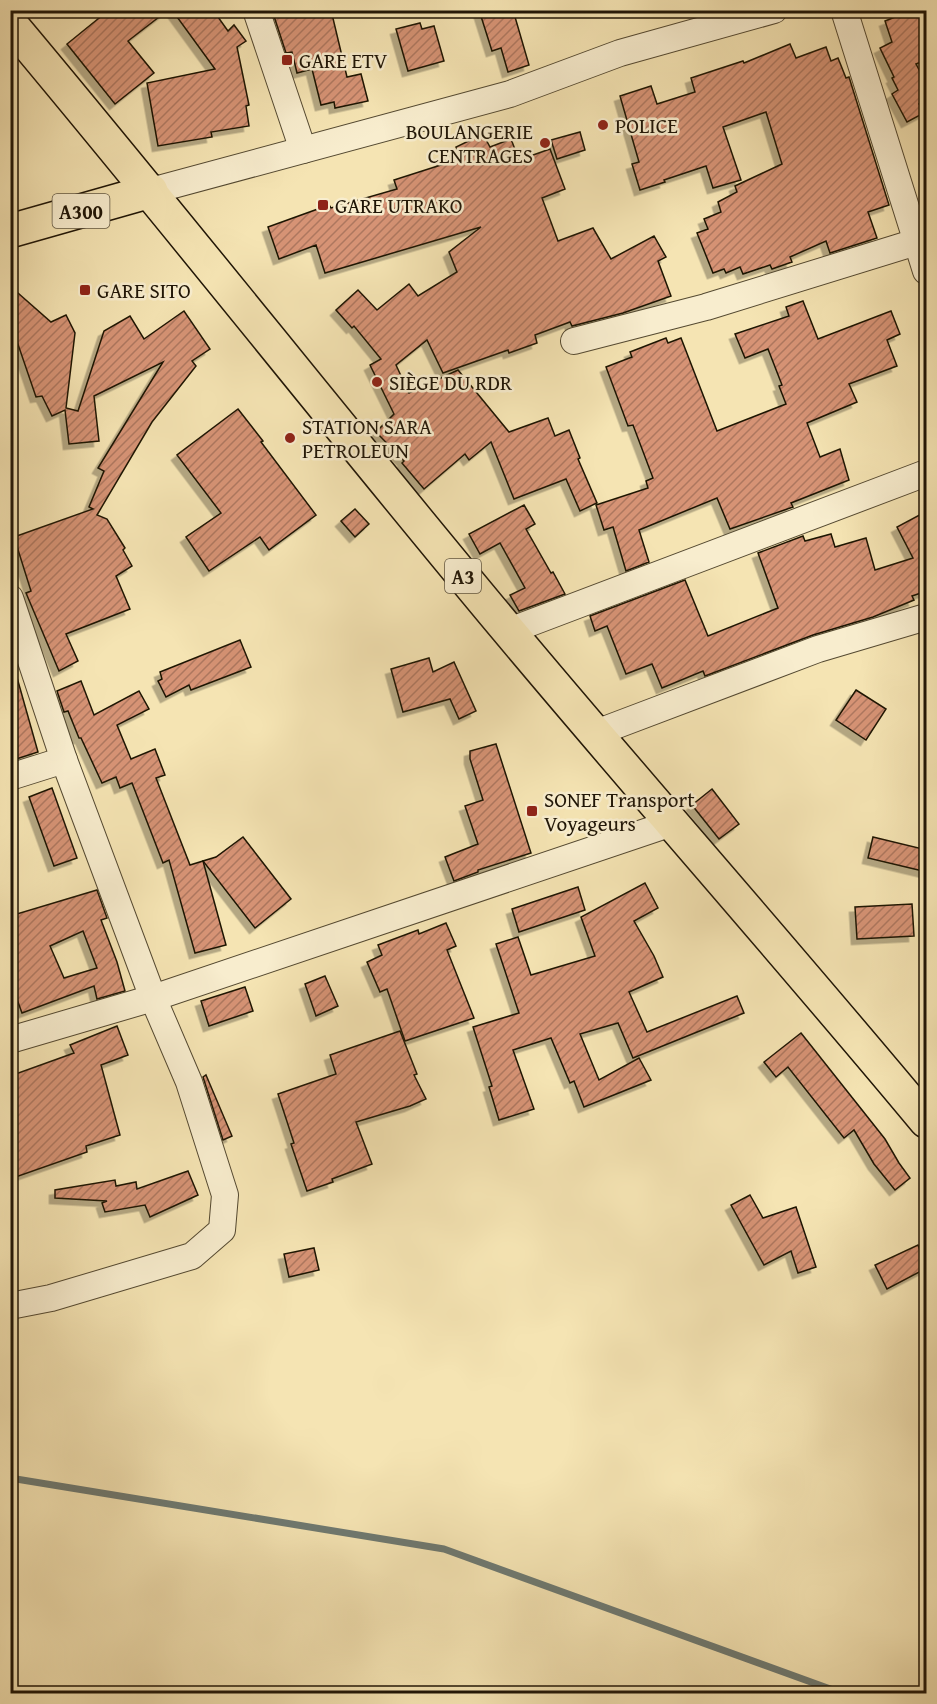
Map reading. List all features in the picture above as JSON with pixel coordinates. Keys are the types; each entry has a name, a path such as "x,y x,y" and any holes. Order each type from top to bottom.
{"highway":[{"name":"A3","path":"10,23 151,191 326,410 509,631 927,1121"},
{"name":"A300","path":"10,231 151,191"}],"street":[{"path":"256,10 303,150"},
{"path":"151,191 510,94 620,53 774,10"},
{"path":"844,10 922,241 927,271"},
{"path":"574,342 706,306 922,241"},
{"path":"509,631 927,473"},
{"path":"10,598 64,760 153,998 189,1082 225,1195 222,1230 192,1256 51,1298 10,1306"},
{"path":"596,733 818,649 927,617"},
{"path":"10,777 64,760"},
{"path":"10,1040 153,998 672,823"}],"building":[{"path":"109,10 168,10 128,41 154,73 115,104 67,44"},
{"path":"172,10 213,10 228,31 234,25 246,41 237,47 249,105 246,106 249,126 211,132 212,137 158,146 147,83 215,69"},
{"path":"272,10 331,10 347,77 361,74 368,101 335,108 334,102 321,105 312,69 297,73 292,52 286,53"},
{"path":"479,10 513,10 529,65 508,72 501,48 492,51"},
{"path":"913,10 927,10 927,60 916,64 927,85 927,101 919,104 924,113 907,122 892,94 898,90 880,48 892,42 885,21"},
{"path":"420,23 422,29 434,26 444,61 408,71 396,29"},
{"path":"790,44 796,58 826,47 831,61 838,58 846,78 849,77 889,205 868,212 877,238 830,253 826,241 790,257 792,262 772,269 770,265 743,274 740,267 726,273 724,269 713,273 697,233 708,229 704,219 721,212 718,202 737,192 735,186 782,164 766,112 723,127 741,180 713,188 706,166 640,190 632,164 639,162 620,96 651,86 657,104 695,92 691,78 743,61 744,63"},
{"path":"580,132 585,150 557,159 551,140"},
{"path":"483,134 490,147 511,139 519,160 550,149 565,189 542,198 558,241 593,228 611,259 654,236 666,257 658,261 671,296 623,313 572,326 570,322 535,335 537,343 509,353 508,350 443,373 427,340 396,365 409,393 458,370 509,432 548,418 555,436 569,430 580,458 578,459 597,503 580,511 566,479 514,499 491,442 469,460 465,454 424,489 402,463 404,461 376,432 394,414 370,365 381,359 354,326 352,328 336,310 358,290 377,310 409,284 418,296 457,272 449,252 481,227 325,273 316,245 279,259 268,227 329,205 331,208 397,189 394,180 444,164 442,160 458,151 456,147"},
{"path":"10,286 51,322 66,315 75,333 66,408 78,411 104,331 130,316 144,339 184,311 210,349 192,361 196,366 152,422 97,515 107,519 125,548 123,550 132,566 116,576 130,609 66,634 78,661 59,671 26,593 31,591 14,537 93,509 89,507 104,471 98,468 163,362 94,396 99,441 69,444 65,410 52,416 42,396 36,397 10,321"},
{"path":"803,301 818,339 891,311 900,334 887,340 897,366 849,384 857,402 807,423 820,457 840,449 849,480 791,503 793,507 730,529 717,498 639,530 649,562 626,571 613,527 604,530 596,505 648,488 646,481 653,478 633,425 628,426 606,367 632,357 630,352 666,338 668,343 681,338 717,431 786,404 779,386 782,385 768,349 745,358 735,334 789,316 786,307"},
{"path":"238,409 316,515 269,550 260,537 209,571 186,537 221,513 177,455"},
{"path":"524,505 535,524 526,529 565,594 519,611 510,595 525,588 500,543 480,554 469,534"},
{"path":"355,509 369,524 355,537 341,521"},
{"path":"927,511 927,591 912,596 914,600 873,617 813,635 705,676 703,671 662,688 652,664 626,674 607,626 595,631 590,616 685,580 708,636 778,608 758,553 803,536 805,541 831,534 835,547 866,538 875,570 913,558 897,527"},
{"path":"240,640 251,667 191,690 189,685 166,697 158,681 162,679 160,672"},
{"path":"429,658 433,672 454,662 476,711 459,719 450,699 403,712 391,669"},
{"path":"16,674 38,752 10,761 10,675"},
{"path":"81,681 94,715 139,691 149,709 117,725 131,759 155,749 165,775 156,778 190,865 203,861 226,945 195,953 169,860 163,863 132,783 120,788 116,777 102,783 68,711 64,712 57,691"},
{"path":"856,690 886,709 866,740 836,720"},
{"path":"496,744 531,853 478,870 478,872 454,881 445,857 478,844 465,806 483,800 470,759 470,751"},
{"path":"52,788 77,858 54,866 29,797"},
{"path":"712,789 739,824 719,839 692,805"},
{"path":"243,837 291,899 255,928 203,861 216,857"},
{"path":"873,837 927,850 927,872 868,858"},
{"path":"645,883 658,908 634,921 663,977 629,992 647,1032 737,996 744,1013 633,1058 618,1023 580,1034 599,1080 639,1058 651,1080 584,1107 574,1081 570,1083 551,1038 513,1050 534,1109 499,1120 489,1087 492,1086 473,1027 519,1013 496,944 518,937 531,975 595,956 581,917"},
{"path":"578,887 585,910 519,932 512,909"},
{"path":"97,890 107,918 101,920 125,991 97,999 94,986 22,1013 10,980 10,916","holes":["83,931 97,968 64,978 50,946"]},
{"path":"912,904 914,936 857,939 855,907"},
{"path":"446,923 456,946 447,950 474,1018 405,1041 387,989 380,992 367,962 382,955 378,945 418,930 419,934"},
{"path":"325,976 338,1006 316,1016 305,984"},
{"path":"245,987 253,1011 209,1026 201,1001"},
{"path":"117,1026 128,1055 101,1065 120,1135 86,1146 87,1152 10,1179 10,1076 74,1053 70,1045"},
{"path":"400,1031 417,1074 414,1075 426,1099 356,1122 372,1164 307,1191 291,1144 294,1143 278,1094 336,1074 330,1055"},
{"path":"801,1033 885,1139 910,1178 895,1190 874,1164 854,1130 844,1138 788,1067 776,1077 764,1062"},
{"path":"206,1075 232,1136 223,1140 203,1077"},
{"path":"188,1171 198,1195 150,1217 145,1205 105,1212 102,1203 107,1201 55,1198 55,1190 115,1180 116,1186 136,1182 137,1189"},
{"path":"750,1195 763,1218 796,1207 816,1267 798,1273 791,1251 764,1265 731,1205"},
{"path":"918,1245 927,1268 887,1289 875,1265"},
{"path":"314,1248 319,1270 289,1277 284,1254"}],"waterway":[{"path":"10,1478 444,1549 844,1694"}],"place":[{"name":"GARE ETV","path":"287,60"},
{"name":"POLICE","path":"603,125"},
{"name":"BOULANGERIE CENTRAGES","path":"545,143"},
{"name":"GARE UTRAKO","path":"323,205"},
{"name":"GARE SITO","path":"85,290"},
{"name":"SIÈGE DU RDR","path":"377,382"},
{"name":"STATION SARA PETROLEUN","path":"290,438"},
{"name":"SONEF Transport Voyageurs","path":"532,811"}]}
